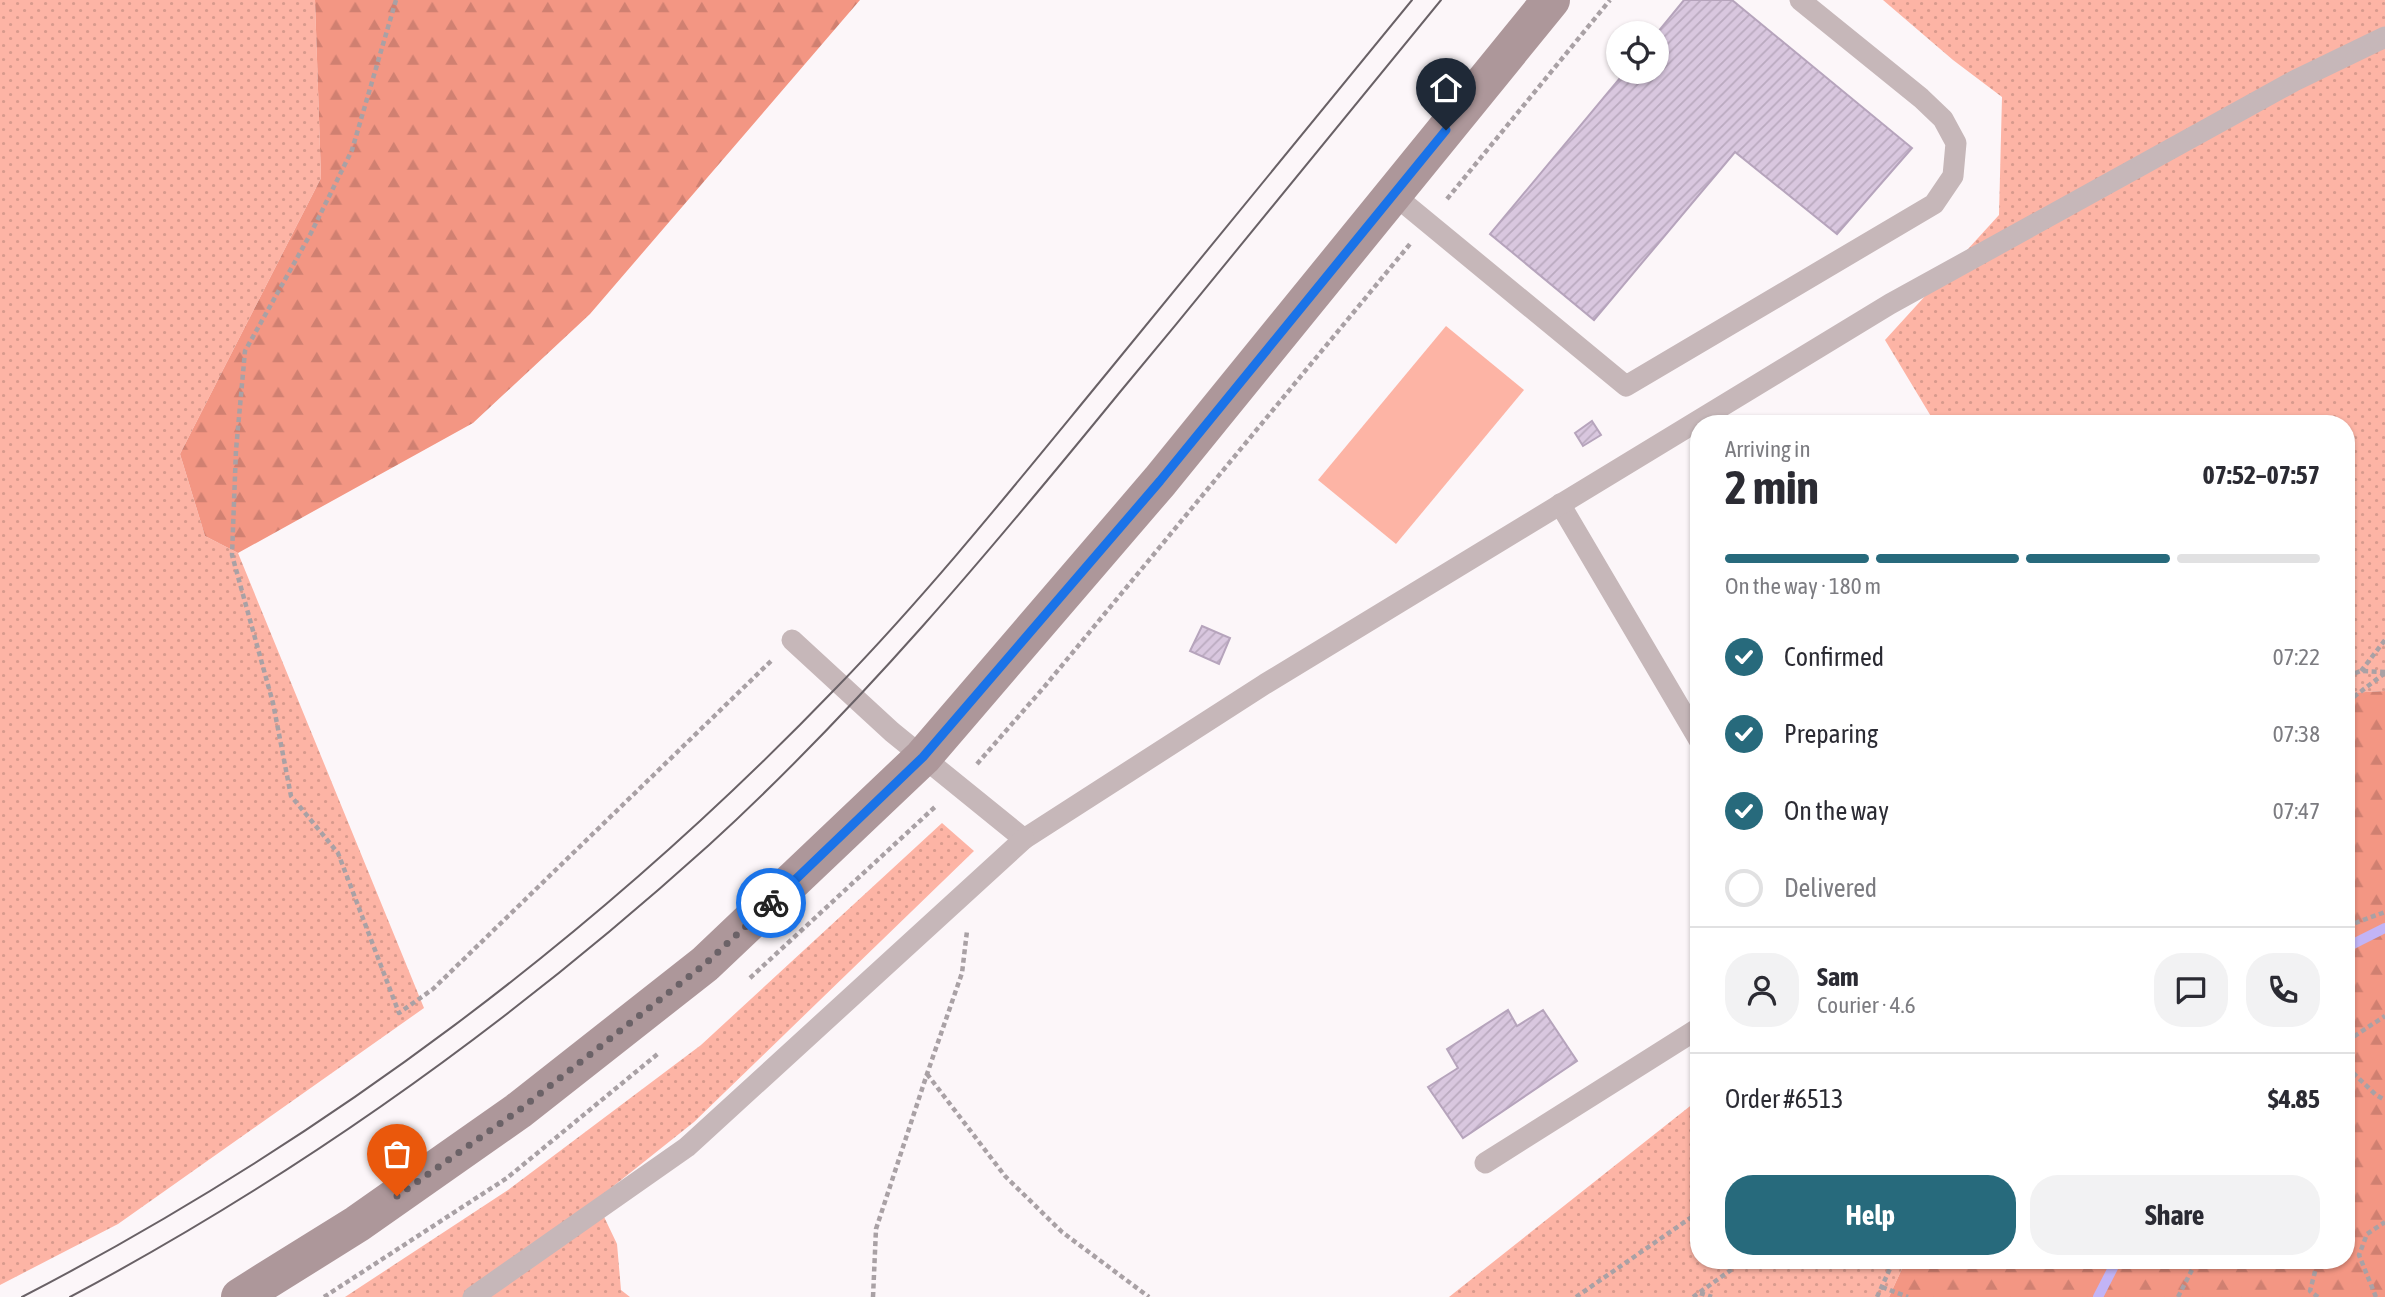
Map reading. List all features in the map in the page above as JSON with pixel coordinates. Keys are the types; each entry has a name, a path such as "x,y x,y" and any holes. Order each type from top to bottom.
{"main road":[{"path":"240,1297 357,1224 518,1111 705,964 923,757 1160,481 1551,0"}],"lane":[{"path":"1393,194 1626,386 1934,204 1953,176 1956,143 1943,119 1922,98 1800,0"},
{"path":"1706,415 1890,304 2294,81 2385,37"},
{"path":"473,1297 687,1147 1024,839 1265,684 1690,425"},
{"path":"1560,503 1690,725"},
{"path":"792,640 891,732 1024,839"},
{"path":"1485,1163 1690,1034"}],"path":[{"path":"396,0 352,150 311,233 245,351 236,450 232,555 273,703 291,796 338,853 399,1013 433,989 792,640"},
{"path":"2361,671 2385,640"},
{"path":"2355,674 2361,671 2385,673"},
{"path":"2355,696 2385,673"},
{"path":"873,1297 876,1229 962,973 972,888"},
{"path":"2355,923 2385,912"},
{"path":"2355,1036 2385,1016"},
{"path":"927,1074 1005,1176 1062,1232 1149,1297"},
{"path":"2355,1075 2375,1095 2385,1098"},
{"path":"1576,1297 1690,1218"},
{"path":"2376,1297 2359,1255 2367,1234 2385,1222"},
{"path":"1693,1297 1733,1269"},
{"path":"1877,1297 1890,1269"},
{"path":"2178,1297 2192,1269"},
{"path":"2316,1269 2310,1291 2318,1297"},
{"path":"1882,1287 1908,1297"},
{"path":"1700,1293 1712,1297"}],"shaded area":[{"path":"0,0 315,0 321,178 180,454 205,536 238,553 424,1008 118,1224 0,1285"},
{"path":"1883,0 2385,0 2385,691 2355,693 2355,415 1930,415 1885,340 1999,215 2002,97 1953,60"},
{"path":"1446,326 1524,390 1396,544 1318,480"},
{"path":"942,823 974,851 694,1122 596,1200 617,1244 621,1290 630,1297 345,1297 508,1190 701,1045"},
{"path":"1690,1106 1690,1269 1902,1269 1889,1297 1449,1297"}],"green space":[{"path":"315,0 860,0 590,314 473,423 238,553 205,536 180,454 321,178"},
{"path":"2385,691 2385,1297 1889,1297 1902,1269 2355,1269 2355,693"}],"building":[{"path":"1684,0 1732,0 1912,148 1837,234 1735,152 1594,320 1490,234 1615,84 1669,84 1669,21 1667,21"},
{"path":"1592,421 1601,435 1583,446 1575,433"},
{"path":"1202,626 1230,638 1219,664 1190,651"},
{"path":"1508,1010 1517,1026 1543,1010 1577,1061 1463,1138 1428,1087 1458,1068 1447,1049"}],"waterway":[{"path":"2355,943 2385,928"},
{"path":"2098,1297 2112,1269"}],"tram line":[{"path":"22,1297 134,1236 244,1170 351,1100 555,947 652,864 746,777 837,687 941,572 1412,0"},
{"path":"70,1297 240,1199 403,1091 560,972 709,845 819,738 923,626 1023,510 1441,0"}],"way so far":[{"path":"397,1196 518,1111 705,964 771,903"}],"route":[{"path":"771,903 923,757 1160,481 1446,130"}]}
